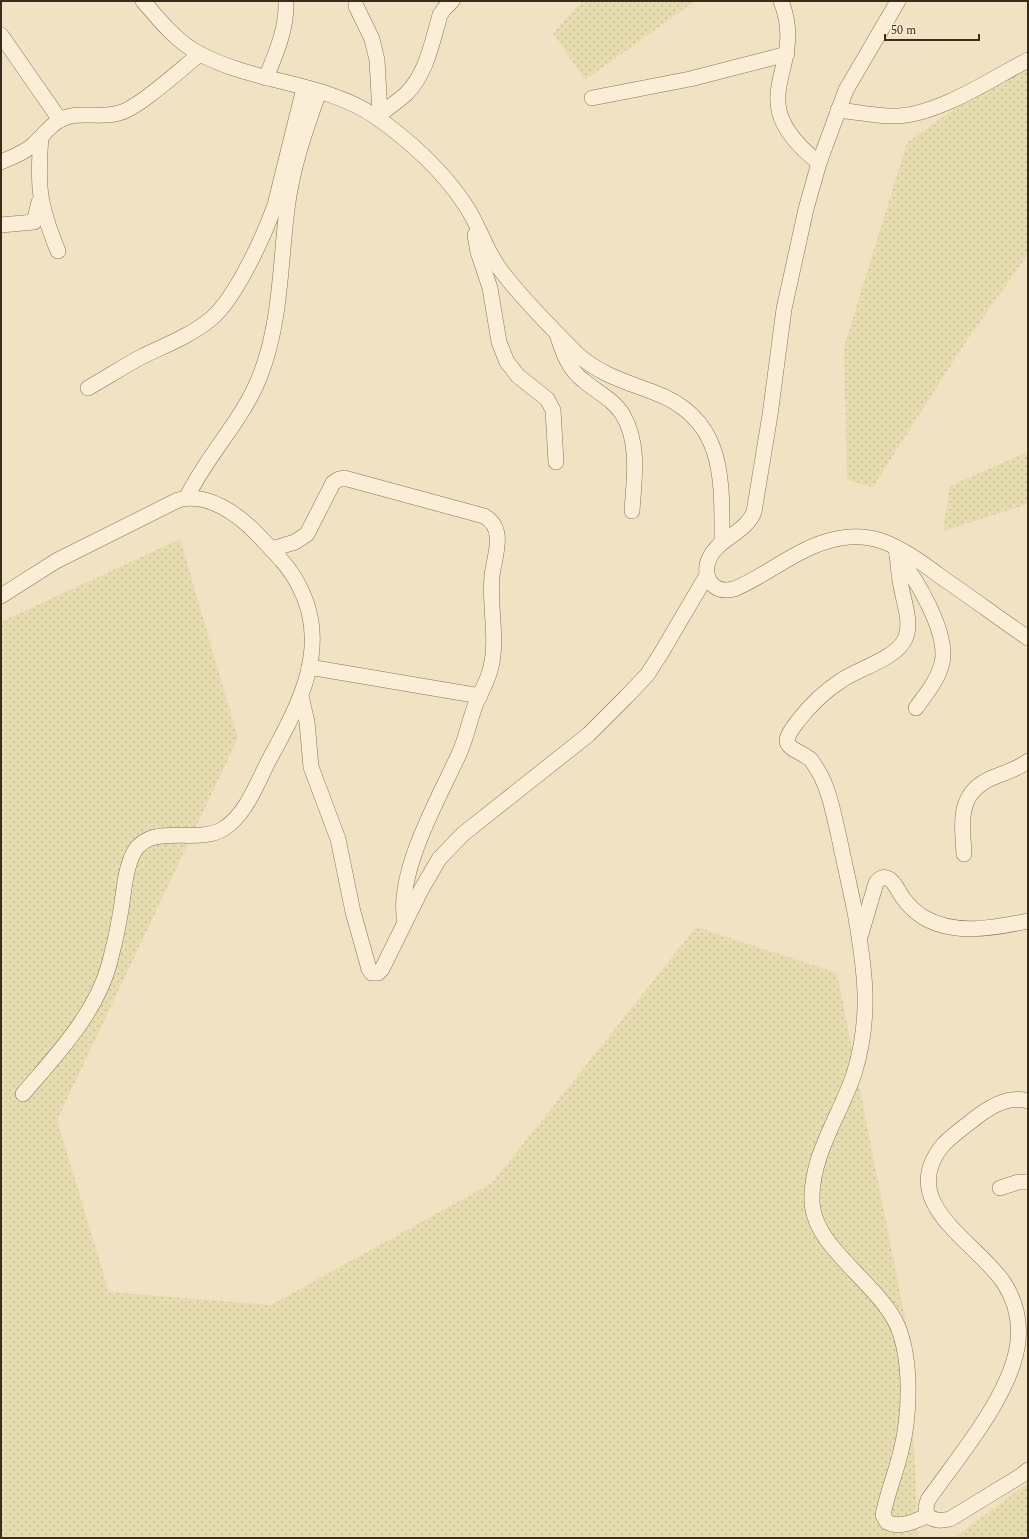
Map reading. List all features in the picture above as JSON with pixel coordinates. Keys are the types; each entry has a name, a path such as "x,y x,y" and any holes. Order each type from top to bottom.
{"street":[{"path":"144,1 178,38 200,54 266,78 319,92 378,115 435,168 467,206 483,241 501,272 577,354 610,377 669,398 692,414 702,425 718,459 721,478 722,542"},
{"path":"266,78 280,45 285,27 286,1"},
{"path":"378,115 405,94 415,82 424,66 440,15 452,1"},
{"path":"781,1 785,12 788,32 786,54 778,83 777,99 779,114 785,128 793,139 804,152 819,163"},
{"path":"301,696 307,722 311,767 338,839 353,912 368,966 372,973 378,973 382,969 431,871 450,847 463,834 588,735 647,675 707,575 710,556 722,542 749,521 756,504 770,415 784,309 798,238 819,163 838,110 855,73 898,1"},
{"path":"356,6 372,39 376,55 379,71 378,115"},
{"path":"1,35 60,120"},
{"path":"1,162 22,153 60,120 74,115 110,115 126,111 200,54"},
{"path":"592,98 697,77 786,54"},
{"path":"838,110 885,116 922,112 949,101 1028,60"},
{"path":"88,388 142,357 194,330 212,318 223,305 257,248 270,219 275,205 304,88"},
{"path":"187,497 199,473 236,420 260,376 272,330 293,176 298,150 319,92"},
{"path":"1,225 34,222 37,217 40,197 39,172 41,137"},
{"path":"40,197 46,219 58,250"},
{"path":"475,223 476,243 490,288 503,353 512,369 550,404 554,418 556,462"},
{"path":"558,334 565,357 578,376 612,402 624,415 632,440 635,460 632,511"},
{"path":"272,550 295,542 307,534 333,484 339,479 349,479 489,519 495,525 498,534 491,584 494,651 489,675 480,696 464,744 415,852 404,900 403,912 405,922"},
{"path":"1,596 56,561 178,500 187,497 204,499 220,506 242,520 272,550 297,582 310,612 313,641 309,667 301,696 288,725 245,805 232,823 216,833 208,835 157,836 140,844 134,853 128,869 114,948 100,988 77,1028 23,1094"},
{"path":"707,575 712,585 728,591 739,587 810,548 833,540 853,537 866,538 881,541 897,552 925,565 1028,638"},
{"path":"897,552 926,599 939,633 943,654 936,678 916,708"},
{"path":"897,552 899,578 908,623 906,639 895,652 844,678 823,694 800,718 787,740 789,746 811,761 819,772 829,796 847,874 866,980 867,1002 860,1050 849,1087 821,1152 812,1189 812,1206 816,1220 825,1237 882,1301 893,1316 902,1342 907,1374 905,1437 883,1515 887,1522 894,1526 904,1525 928,1516"},
{"path":"309,667 480,696"},
{"path":"964,854 963,810 970,794 985,782 1019,767 1028,761"},
{"path":"859,939 876,883 881,878 891,880 903,898 915,911 935,923 967,929 985,928 1028,921"},
{"path":"1028,1101 1006,1100 975,1118 944,1145 934,1160 929,1178 929,1194 936,1210 988,1263 1004,1282 1013,1299 1018,1320 1018,1341 1006,1383 994,1406 928,1500 926,1507 928,1516 934,1520 941,1521 950,1519 1028,1470"},
{"path":"1000,1188 1018,1182 1028,1182"}],"shaded area":[{"path":"583,1 695,1 585,80 553,33"},
{"path":"1028,56 1028,254 963,346 873,487 847,480 844,347 907,143"},
{"path":"1028,452 1028,504 943,531 950,486"},
{"path":"180,539 238,738 57,1120 109,1292 271,1305 492,1183 696,927 837,973 909,1339 918,1538 1,1538 1,622"},
{"path":"1028,1483 1028,1538 954,1538"}]}
